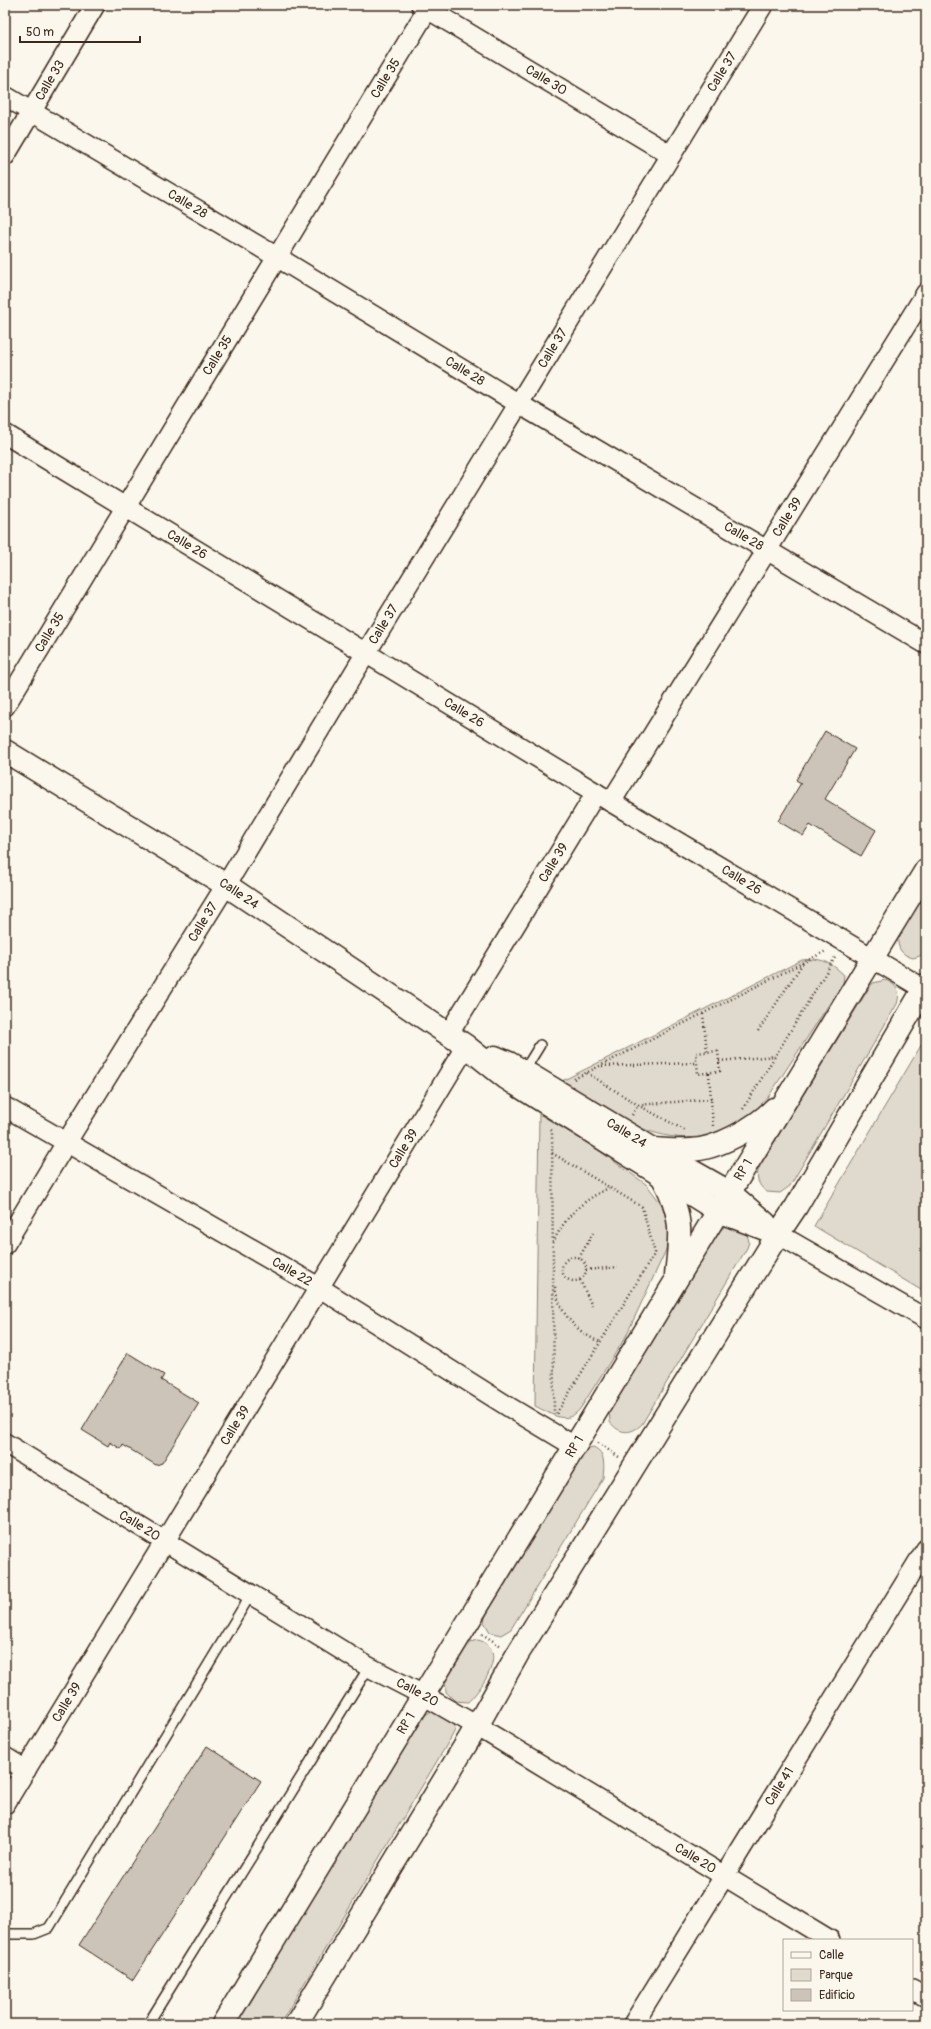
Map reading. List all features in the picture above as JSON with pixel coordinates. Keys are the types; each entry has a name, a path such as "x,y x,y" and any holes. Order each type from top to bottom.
{"main road":[{"name":"Calle 24","path":"5,751 226,885 457,1041 506,1078 662,1176 724,1202"},
{"name":"RP 1","path":"223,2024 926,870"},
{"path":"296,2024 477,1726 517,1655 796,1207 925,987"},
{"name":"Calle 24","path":"457,1041 510,1063 524,1071 653,1149 724,1202 778,1234"},
{"path":"653,1149 692,1150 737,1136 756,1124 788,1096"},
{"path":"662,1176 673,1196 678,1213 680,1243 675,1281"}],"street":[{"name":"Calle 33","path":"5,156 95,5"},
{"name":"Calle 37","path":"5,1244 763,5"},
{"name":"Calle 30","path":"426,6 671,155"},
{"name":"Calle 35","path":"5,706 126,509 426,6"},
{"name":"Calle 28","path":"5,96 277,257 767,551 926,644"},
{"name":"Calle 39","path":"5,1804 320,1288 457,1041 603,798 767,551 926,293"},
{"name":"Calle 26","path":"5,434 603,798 844,942 925,987"},
{"name":"Calle 22","path":"5,1107 320,1288 509,1407 579,1439"},
{"name":"Calle 24","path":"778,1234 926,1319"},
{"name":"Calle 20","path":"5,1443 369,1667 423,1695 477,1726 828,1939"},
{"name":"Calle 41","path":"633,2024 926,1549"},
{"path":"5,1757 26,1770"},
{"path":"913,1990 926,1997"}],"lane":[{"path":"524,1071 540,1045"},
{"path":"5,1934 34,1934 49,1928 251,1594"},
{"path":"148,2024 369,1667"}],"path":[{"path":"568,1082 844,942"},
{"path":"740,1114 844,942"},
{"path":"758,1031 803,962"},
{"path":"703,1014 707,1052"},
{"path":"718,1051 720,1071 698,1074 696,1053 707,1052 718,1051"},
{"path":"719,1061 775,1056"},
{"path":"600,1066 697,1063"},
{"path":"587,1073 638,1105 692,1135"},
{"path":"709,1073 713,1128 721,1126"},
{"path":"638,1105 711,1100"},
{"path":"548,1128 552,1131 552,1153 553,1244 554,1416 655,1253 642,1208 552,1153"},
{"path":"553,1244 564,1223 572,1213 592,1196 610,1188"},
{"path":"579,1258 593,1234"},
{"path":"579,1258 585,1263 586,1270 580,1280 568,1280 562,1270 564,1262 567,1259 579,1258"},
{"path":"586,1270 618,1267"},
{"path":"553,1279 561,1308 569,1320 582,1332 600,1342"},
{"path":"580,1280 592,1306"},
{"path":"579,1439 634,1467"},
{"path":"466,1624 517,1655"}],"green space":[{"path":"926,888 926,954 913,958 901,951 898,945 898,937"},
{"path":"814,959 827,962 837,969 844,975 843,983 759,1111 732,1127 706,1136 681,1138 657,1134 634,1125 610,1112 562,1081 802,960"},
{"path":"885,980 897,989 897,1004 790,1186 780,1193 767,1192 759,1183 757,1177 760,1165 869,988 873,983"},
{"path":"926,1037 926,1293 814,1226"},
{"path":"539,1114 590,1144 647,1185 662,1205 669,1229 666,1250 625,1338 580,1409 575,1414 564,1418 553,1415 535,1406"},
{"path":"728,1224 746,1230 749,1242 747,1248 642,1424 634,1430 625,1432 617,1429 610,1422 609,1409 718,1232"},
{"path":"593,1447 600,1452 602,1456 604,1464 603,1478 511,1629 501,1635 490,1632 484,1622 487,1611 577,1455 581,1450"},
{"path":"478,1640 487,1644 492,1651 493,1660 490,1669 480,1688 468,1702 455,1701 446,1692 445,1678 466,1643"},
{"path":"433,1710 454,1719 455,1730 280,2024 237,2024 424,1716"}],"building":[{"path":"825,731 855,749 825,799 876,830 861,856 810,825 803,836 778,821 801,783 796,780"},
{"path":"128,1353 164,1375 161,1380 199,1403 162,1463 156,1465 123,1445 121,1449 110,1442 108,1446 82,1430"},
{"path":"207,1746 261,1781 133,1980 79,1945"}]}
